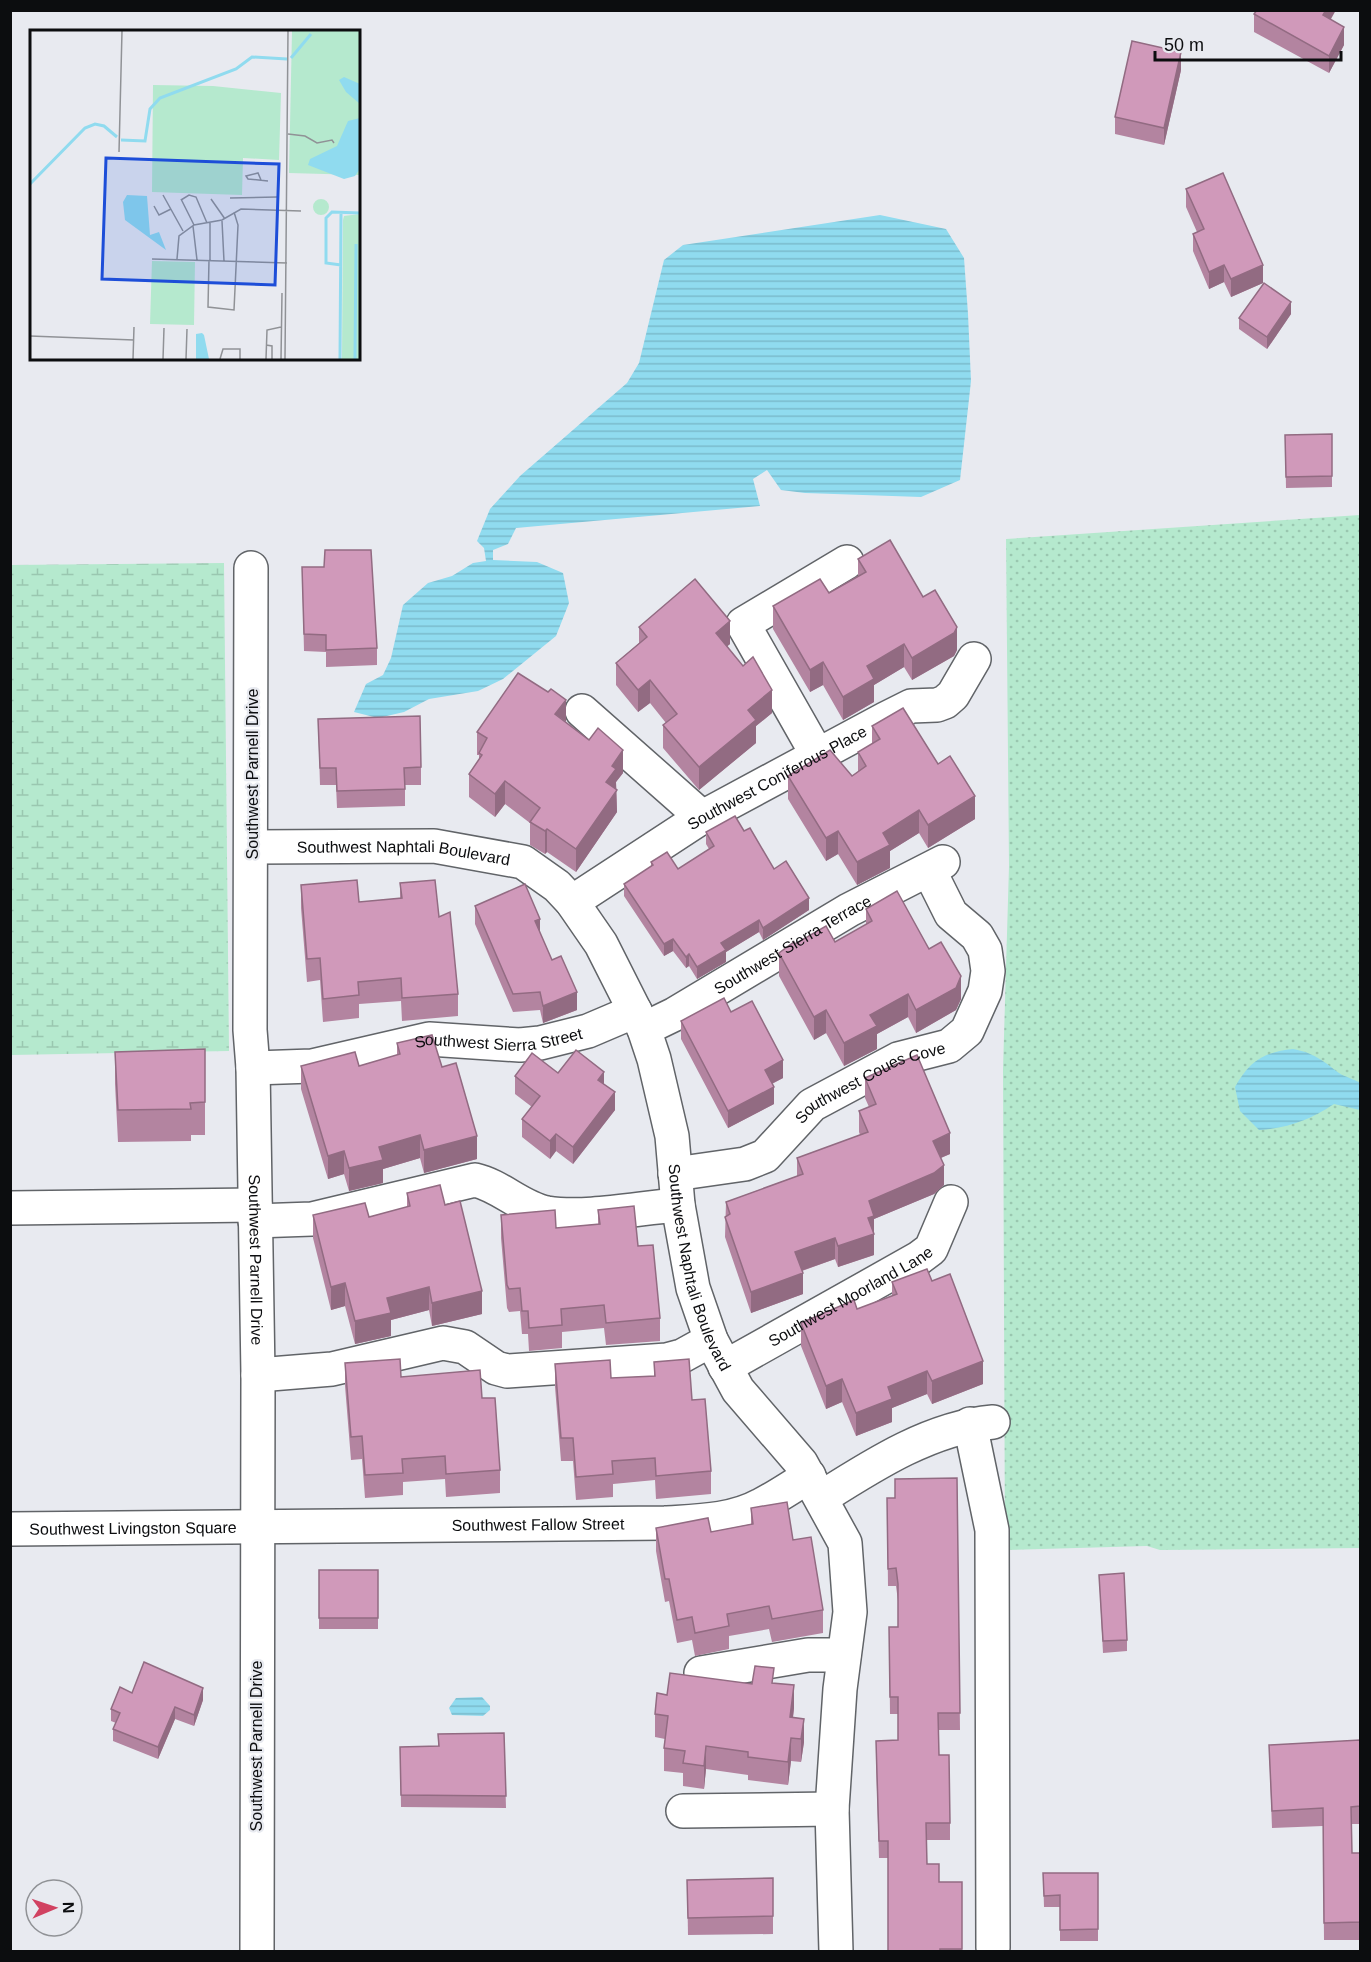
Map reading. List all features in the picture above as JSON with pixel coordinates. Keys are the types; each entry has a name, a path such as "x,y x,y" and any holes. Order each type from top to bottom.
{"street":[{"path":"818,756 743,624 847,562"},
{"name":"Southwest Parnell Drive","path":"251,568 250,1030 253,1068 258,1375 257,1952"},
{"name":"Southwest Coniferous Place","path":"572,902 699,819 911,706 937,705 945,702 953,696 974,659"},
{"path":"582,711 694,810 699,819"},
{"name":"Southwest Naphtali Boulevard","path":"252,847 434,846 523,862 558,886 601,944 639,1020 672,1136 676,1190 693,1288 718,1353 738,1390 768,1422 815,1487 845,1543 850,1612 844,1655 832,1809 836,1952"},
{"name":"Southwest Sierra Terrace","path":"639,1020 936,866"},
{"name":"Southwest Coues Cove","path":"255,1213 312,1219 475,1180 493,1185 534,1208 546,1212 578,1213 676,1190 765,1156 812,1105 897,1059 949,1046 967,1031 985,991 988,971 985,950 977,936 951,914 936,866"},
{"name":"Southwest Sierra Street","path":"253,1068 312,1066 429,1039 520,1046 639,1020"},
{"name":"Southwest Moorland Lane","path":"258,1375 332,1369 430,1345 452,1342 465,1347 496,1368 507,1371 566,1369 718,1353 919,1258 932,1249 951,1202"},
{"path":"10,1208 255,1213"},
{"name":"Southwest Fallow Street","path":"256,1526 665,1523 706,1520 759,1506 815,1487 870,1467 951,1429 982,1423 992,1530 993,1948"},
{"name":"Southwest Livingston Square","path":"10,1529 256,1526"},
{"path":"701,1673 808,1655 844,1655"},
{"path":"683,1811 832,1809"}],"green space":[{"path":"1360,515 1360,1548 1160,1550 1147,1546 1005,1550 1003,1070 1009,866 1006,539"},
{"path":"224,563 229,1051 11,1055 10,565"}],"water":[{"path":"880,215 946,229 964,258 971,381 960,480 921,497 805,493 781,490 767,470 753,479 760,506 516,528 508,544 493,550 493,560 537,562 563,573 569,603 556,636 503,679 478,691 429,699 404,712 378,718 354,712 366,684 383,675 391,658 403,605 428,583 452,576 473,563 486,561 484,548 477,541 490,509 520,476 627,383 639,363 664,260 683,245"},
{"path":"1293,1049 1312,1055 1360,1083 1360,1110 1334,1104 1298,1122 1259,1130 1240,1111 1235,1087 1246,1071 1258,1060 1282,1050"},
{"path":"482,1697 490,1706 490,1710 483,1716 452,1715 449,1708 456,1698"}],"building":[{"path":"1257,10 1326,10 1323,15 1344,27 1329,56 1254,14"},
{"path":"1132,41 1181,52 1164,128 1115,117"},
{"path":"1223,173 1263,265 1231,279 1224,265 1209,272 1193,234 1204,229 1186,189"},
{"path":"1264,283 1291,302 1267,337 1239,318"},
{"path":"1332,434 1332,476 1286,477 1285,435"},
{"path":"890,540 923,597 935,590 957,627 954,633 912,658 904,644 867,666 874,679 843,697 823,662 810,670 773,606 820,579 829,593 866,572 858,559"},
{"path":"325,550 371,550 377,648 326,650 326,635 304,634 302,567 324,567"},
{"path":"695,579 730,621 716,633 743,666 753,657 772,690 748,710 756,720 699,767 663,725 677,714 650,680 638,690 616,663 647,637 639,627"},
{"path":"518,673 548,692 551,689 566,700 555,714 589,740 598,728 623,750 612,766 616,769 606,782 617,790 576,849 547,829 545,831 530,822 540,808 505,781 495,794 469,774 482,755 479,753 487,738 477,732"},
{"path":"903,708 938,764 950,756 975,796 928,825 919,810 883,833 890,845 857,862 838,831 826,838 788,776 830,750 852,776 866,766 858,752 880,739 872,726"},
{"path":"420,716 421,767 404,768 405,789 337,791 336,768 320,768 318,719"},
{"path":"735,816 744,831 750,828 774,869 786,861 809,898 763,928 759,920 721,943 726,950 697,967 689,954 686,957 673,939 664,944 624,884 653,865 651,862 667,852 678,869 714,846 706,832"},
{"path":"357,880 359,902 402,898 400,883 435,880 439,917 450,912 458,994 402,998 401,978 358,982 359,995 323,999 320,958 307,959 301,885"},
{"path":"525,884 540,919 535,921 552,960 561,956 577,992 543,1006 540,992 513,994 475,906"},
{"path":"897,891 929,949 941,942 961,976 956,988 916,1010 908,994 870,1015 877,1026 844,1043 826,1010 814,1017 779,953 794,942 795,944 826,926 835,942 872,921 866,909"},
{"path":"724,998 731,1012 752,1001 783,1060 765,1070 774,1087 728,1111 681,1021"},
{"path":"432,1035 442,1067 456,1063 477,1136 424,1150 420,1135 379,1147 383,1160 349,1168 344,1151 328,1156 301,1066 355,1052 359,1066 400,1054 397,1043"},
{"path":"205,1049 205,1102 190,1103 191,1109 118,1110 115,1052"},
{"path":"576,1050 604,1072 598,1080 615,1092 573,1147 556,1134 550,1141 522,1119 540,1096 515,1076 532,1053 558,1073"},
{"path":"917,1055 950,1133 933,1141 944,1165 934,1173 869,1201 874,1216 868,1218 874,1234 838,1246 835,1238 795,1252 803,1273 751,1292 725,1217 730,1214 726,1202 803,1174 797,1158 868,1132 859,1111 876,1104 865,1078"},
{"path":"440,1185 445,1205 460,1201 482,1291 432,1303 429,1287 387,1298 391,1313 355,1321 345,1283 331,1287 313,1215 365,1203 369,1217 410,1206 407,1193"},
{"path":"634,1206 638,1246 653,1245 660,1318 606,1323 604,1305 561,1309 562,1325 529,1328 528,1311 522,1311 520,1288 509,1289 507,1285 501,1215 555,1210 556,1228 600,1224 598,1210"},
{"path":"927,1269 932,1281 950,1274 983,1361 932,1381 927,1371 888,1387 892,1399 856,1413 842,1379 826,1386 801,1323 854,1300 857,1309 897,1294 892,1282"},
{"path":"400,1359 401,1377 480,1370 482,1398 495,1398 500,1470 446,1474 445,1456 402,1459 403,1473 365,1475 362,1436 351,1437 345,1363"},
{"path":"689,1359 692,1400 705,1399 711,1471 656,1476 655,1458 612,1461 613,1474 576,1477 573,1438 561,1438 555,1364 610,1360 611,1378 655,1376 654,1362"},
{"path":"957,1478 960,1713 938,1713 939,1755 949,1755 950,1823 926,1823 927,1864 939,1864 939,1882 962,1882 962,1949 940,1949 940,1952 888,1952 888,1841 879,1841 876,1741 898,1740 898,1697 890,1697 889,1627 898,1627 898,1584 896,1568 888,1569 887,1498 895,1498 895,1479"},
{"path":"787,1502 793,1540 811,1537 823,1610 772,1619 769,1606 727,1614 729,1626 695,1633 692,1617 677,1620 669,1579 665,1579 656,1528 708,1518 711,1532 753,1524 751,1508"},
{"path":"319,1570 378,1570 378,1618 319,1618"},
{"path":"1124,1573 1127,1640 1103,1641 1099,1575"},
{"path":"144,1662 203,1688 194,1715 175,1707 158,1747 113,1729 120,1713 111,1709 120,1687 132,1693"},
{"path":"755,1666 774,1668 772,1683 794,1685 790,1717 804,1719 801,1739 791,1738 788,1762 748,1757 748,1752 706,1746 704,1766 683,1763 685,1751 664,1748 668,1716 655,1714 657,1693 667,1695 670,1673 752,1684"},
{"path":"504,1733 506,1796 401,1795 400,1747 439,1746 438,1734"},
{"path":"1360,1740 1360,1806 1351,1807 1352,1853 1360,1853 1360,1922 1324,1923 1323,1808 1272,1811 1269,1745"},
{"path":"1043,1873 1098,1873 1098,1929 1060,1930 1060,1895 1044,1896"},
{"path":"773,1878 773,1916 688,1918 687,1880"}]}
